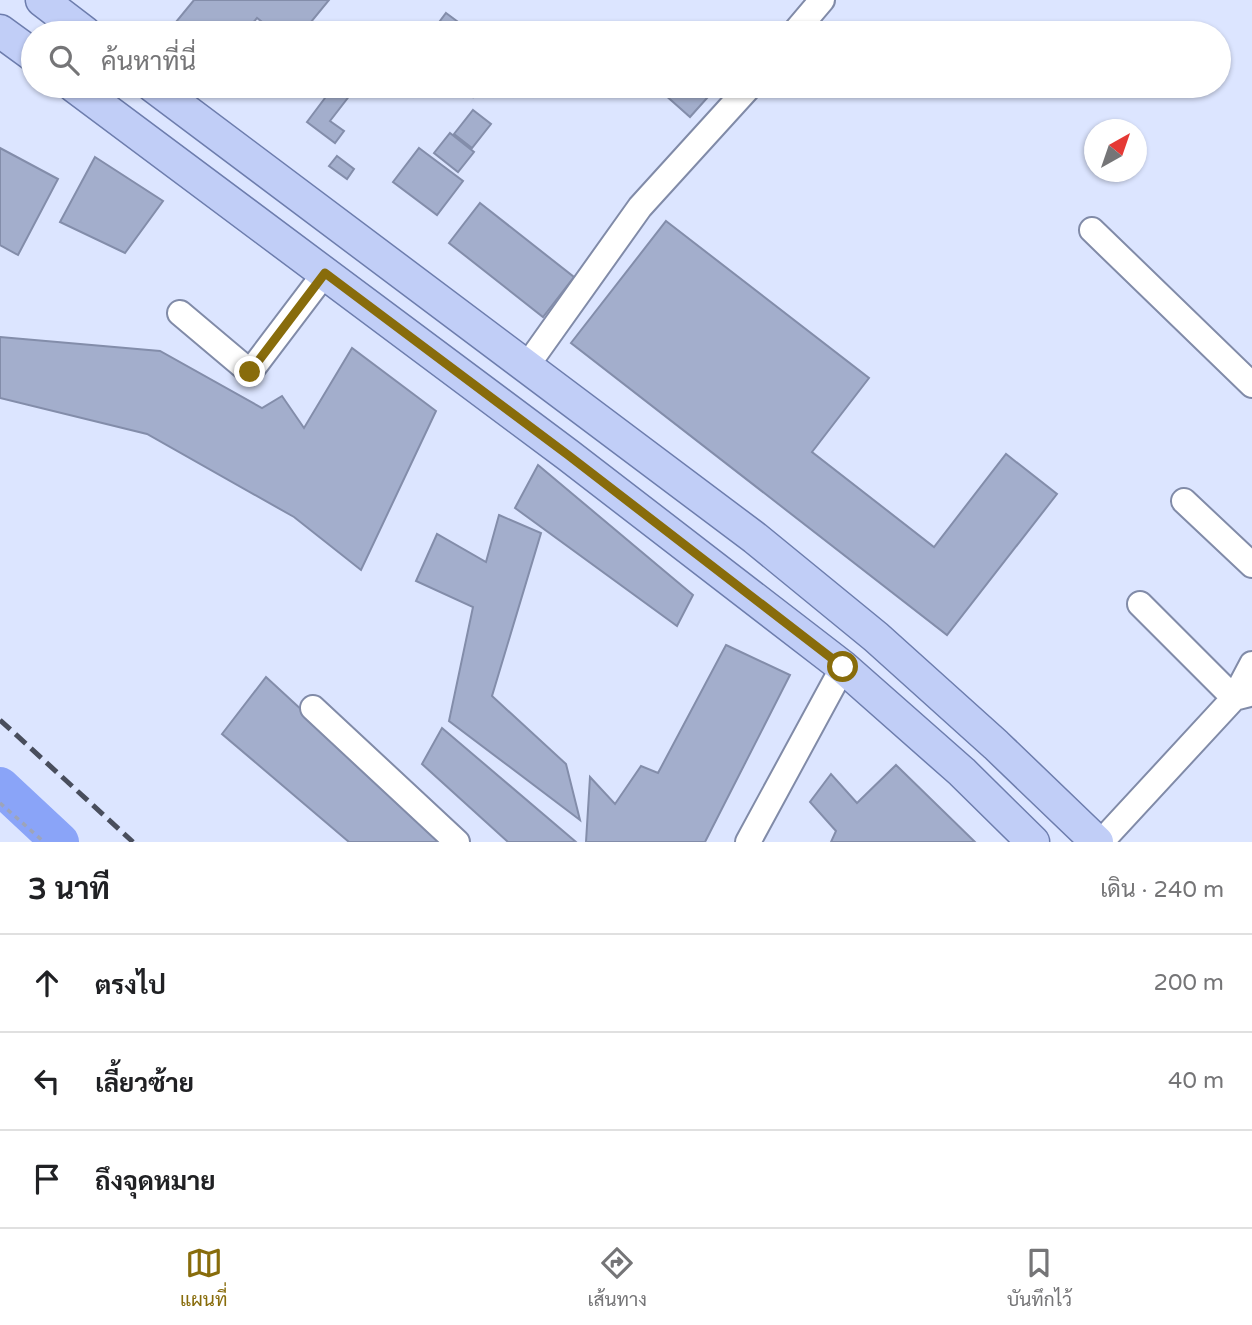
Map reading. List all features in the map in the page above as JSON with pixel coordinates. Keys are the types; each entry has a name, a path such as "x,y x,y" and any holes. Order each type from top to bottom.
{"main road":[{"path":"42,0 69,21"},
{"path":"0,31 21,46"},
{"path":"90,98 568,455 843,667 962,772 1033,842"},
{"path":"169,98 755,538 876,637 1099,842"}],"street":[{"path":"804,21 822,0"},
{"path":"526,367 640,207 739,98"},
{"path":"1091,230 1252,385"},
{"path":"180,313 250,372 325,273"},
{"path":"1184,501 1252,565"},
{"path":"1140,604 1243,696"},
{"path":"1099,842 1243,696 1252,664"},
{"path":"747,842 843,667"},
{"path":"313,708 457,842"}],"path":[{"path":"0,803 44,842"}],"building":[{"path":"194,0 329,0 312,21 261,21 257,18 254,21 177,21"},
{"path":"446,13 457,21 440,21"},
{"path":"325,98 348,98 330,121 344,131 335,143 307,122"},
{"path":"669,98 707,98 690,117"},
{"path":"473,110 491,124 472,148 454,134"},
{"path":"450,133 474,152 458,172 434,153"},
{"path":"0,148 58,179 18,255 0,245"},
{"path":"419,148 463,181 437,215 393,182"},
{"path":"337,156 354,169 347,179 329,166"},
{"path":"95,157 163,201 125,253 60,222"},
{"path":"480,203 574,277 543,317 449,243"},
{"path":"666,221 869,378 812,452 934,547 1006,454 1057,494 947,635 571,343"},
{"path":"0,337 160,351 262,408 282,396 304,428 352,348 436,411 361,570 294,517 147,434 0,398"},
{"path":"538,465 693,595 677,626 515,508"},
{"path":"499,515 541,533 492,696 566,764 580,820 449,721 473,607 416,581 437,534 486,562"},
{"path":"726,645 790,675 705,842 586,842 590,777 615,804 641,766 658,773"},
{"path":"266,677 445,842 349,842 222,734"},
{"path":"442,728 576,842 508,842 422,764"},
{"path":"896,765 975,842 831,842 836,831 810,802 831,774 857,803"}],"waterway":[{"path":"0,786 60,842"}],"railway":[{"path":"0,720 133,842"}],"route":[{"path":"250,372 325,273 568,455 843,667"}]}
